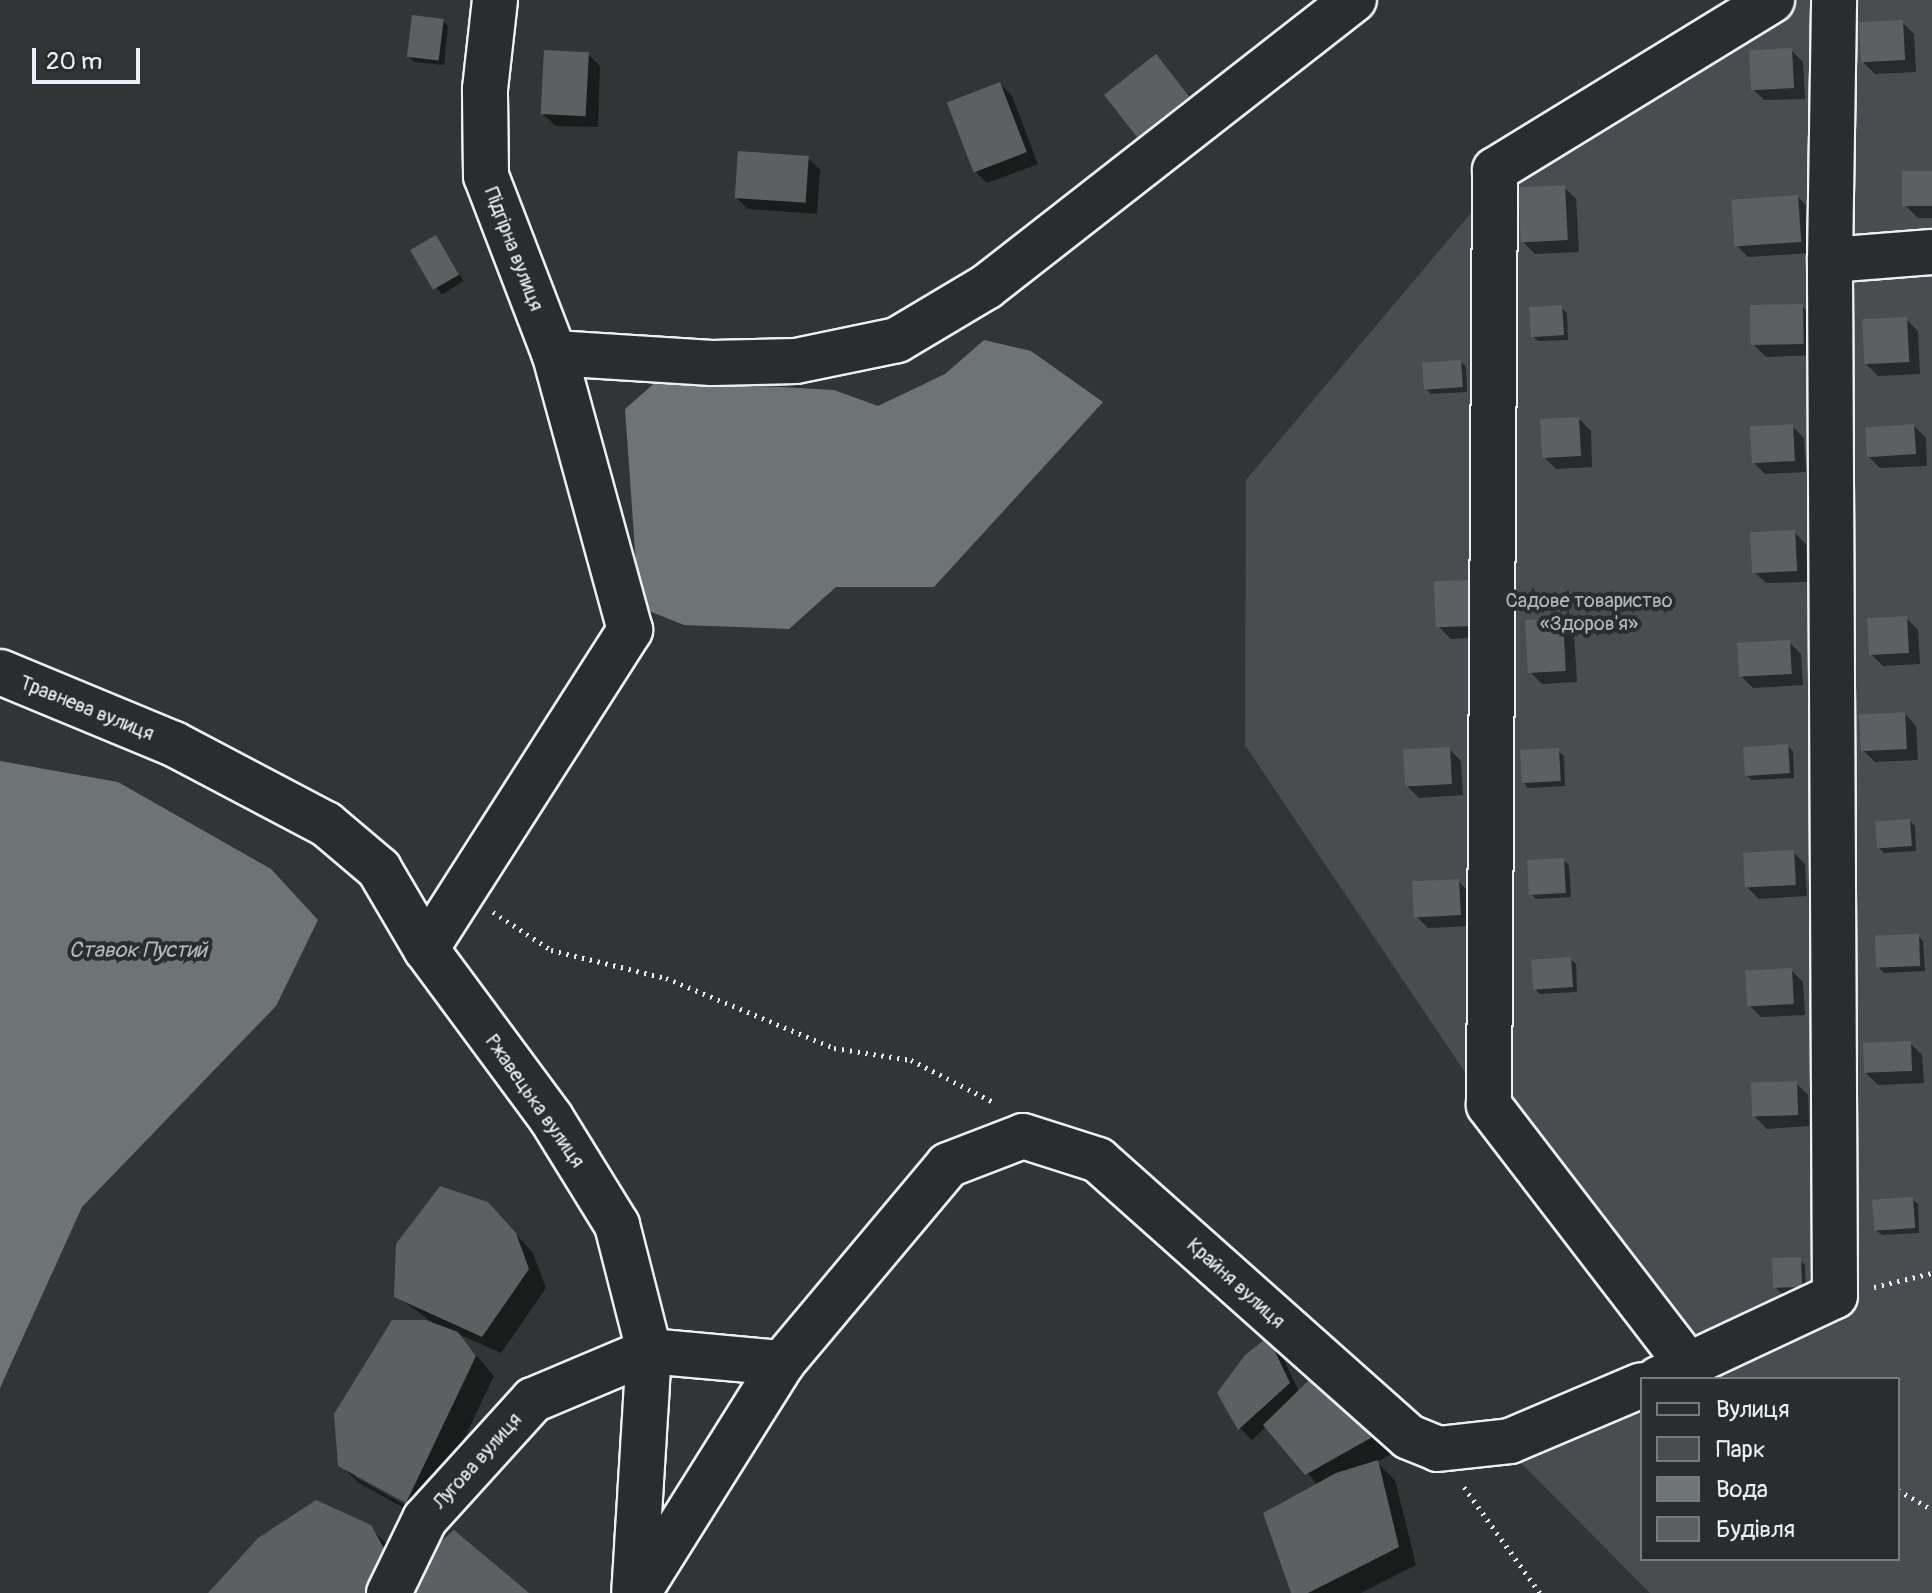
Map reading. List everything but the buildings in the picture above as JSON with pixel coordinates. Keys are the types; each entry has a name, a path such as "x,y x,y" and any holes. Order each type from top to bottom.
{"street":[{"name":"Підгірна вулиця","path":"426,949 630,630 554,353 486,176 485,89 495,0"},
{"path":"554,353 712,363 796,361 897,340 986,287 1354,0"},
{"path":"1772,0 1495,170 1489,1105 1674,1372 1835,1296 1830,260 1834,0"},
{"path":"1830,260 1932,252"},
{"name":"Травнева вулиця","path":"0,672 174,744"},
{"name":"Ржавецька вулиця","path":"174,744 326,824 379,869 426,949 551,1118 617,1225 649,1351 636,1593"},
{"path":"636,1593 782,1363 948,1165 1023,1136"},
{"name":"Крайня вулиця","path":"1023,1136 1098,1160 1409,1437 1438,1449"},
{"path":"649,1351 782,1363"},
{"name":"Лугова вулиця","path":"389,1593 425,1519 533,1400 649,1351"},
{"path":"1438,1449 1510,1441 1640,1386"}],"path":[{"path":"463,892 564,955 666,978 834,1048 911,1060 1017,1118 1023,1136"},
{"path":"1835,1296 1932,1273"},
{"path":"1438,1449 1540,1593"},
{"path":"1900,1491 1932,1510"}],"green space":[{"name":"Садове товариство «Здоров'я»","path":"1756,0 1932,0 1932,1593 1650,1593 1514,1456 1640,1398 1640,1561 1900,1561 1900,1377 1670,1377 1245,745 1246,480 1503,175"}],"water":[{"path":"984,340 1031,351 1103,402 934,587 836,587 789,629 684,625 639,607 625,409 658,380 834,390 878,406 945,374"},
{"name":"Ставок Пустий","path":"0,761 118,782 271,869 318,920 276,1006 82,1207 0,1388"}]}
